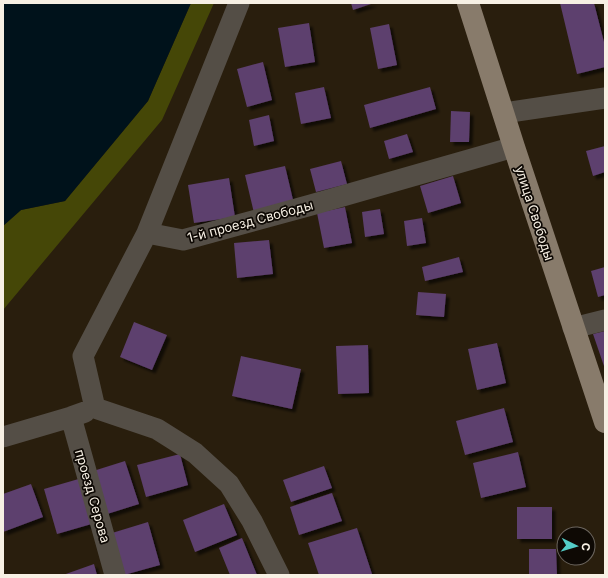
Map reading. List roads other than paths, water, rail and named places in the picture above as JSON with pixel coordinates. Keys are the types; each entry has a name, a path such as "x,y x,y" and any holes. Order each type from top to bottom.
{"main road":[{"name":"улица Свободы","path":"468,3 573,328 605,422"}],"street":[{"path":"95,408 83,356 147,233 239,3"},
{"path":"503,113 605,98"},
{"name":"1-й проезд Свободы","path":"147,233 183,240 514,147"},
{"path":"573,328 605,320"},
{"path":"3,436 71,418 95,408 156,429 195,454 229,484 252,521 279,575"},
{"name":"проезд Серова","path":"71,418 116,575"}],"water":[{"path":"3,3 191,3 148,101 65,201 21,210 3,226"}]}
